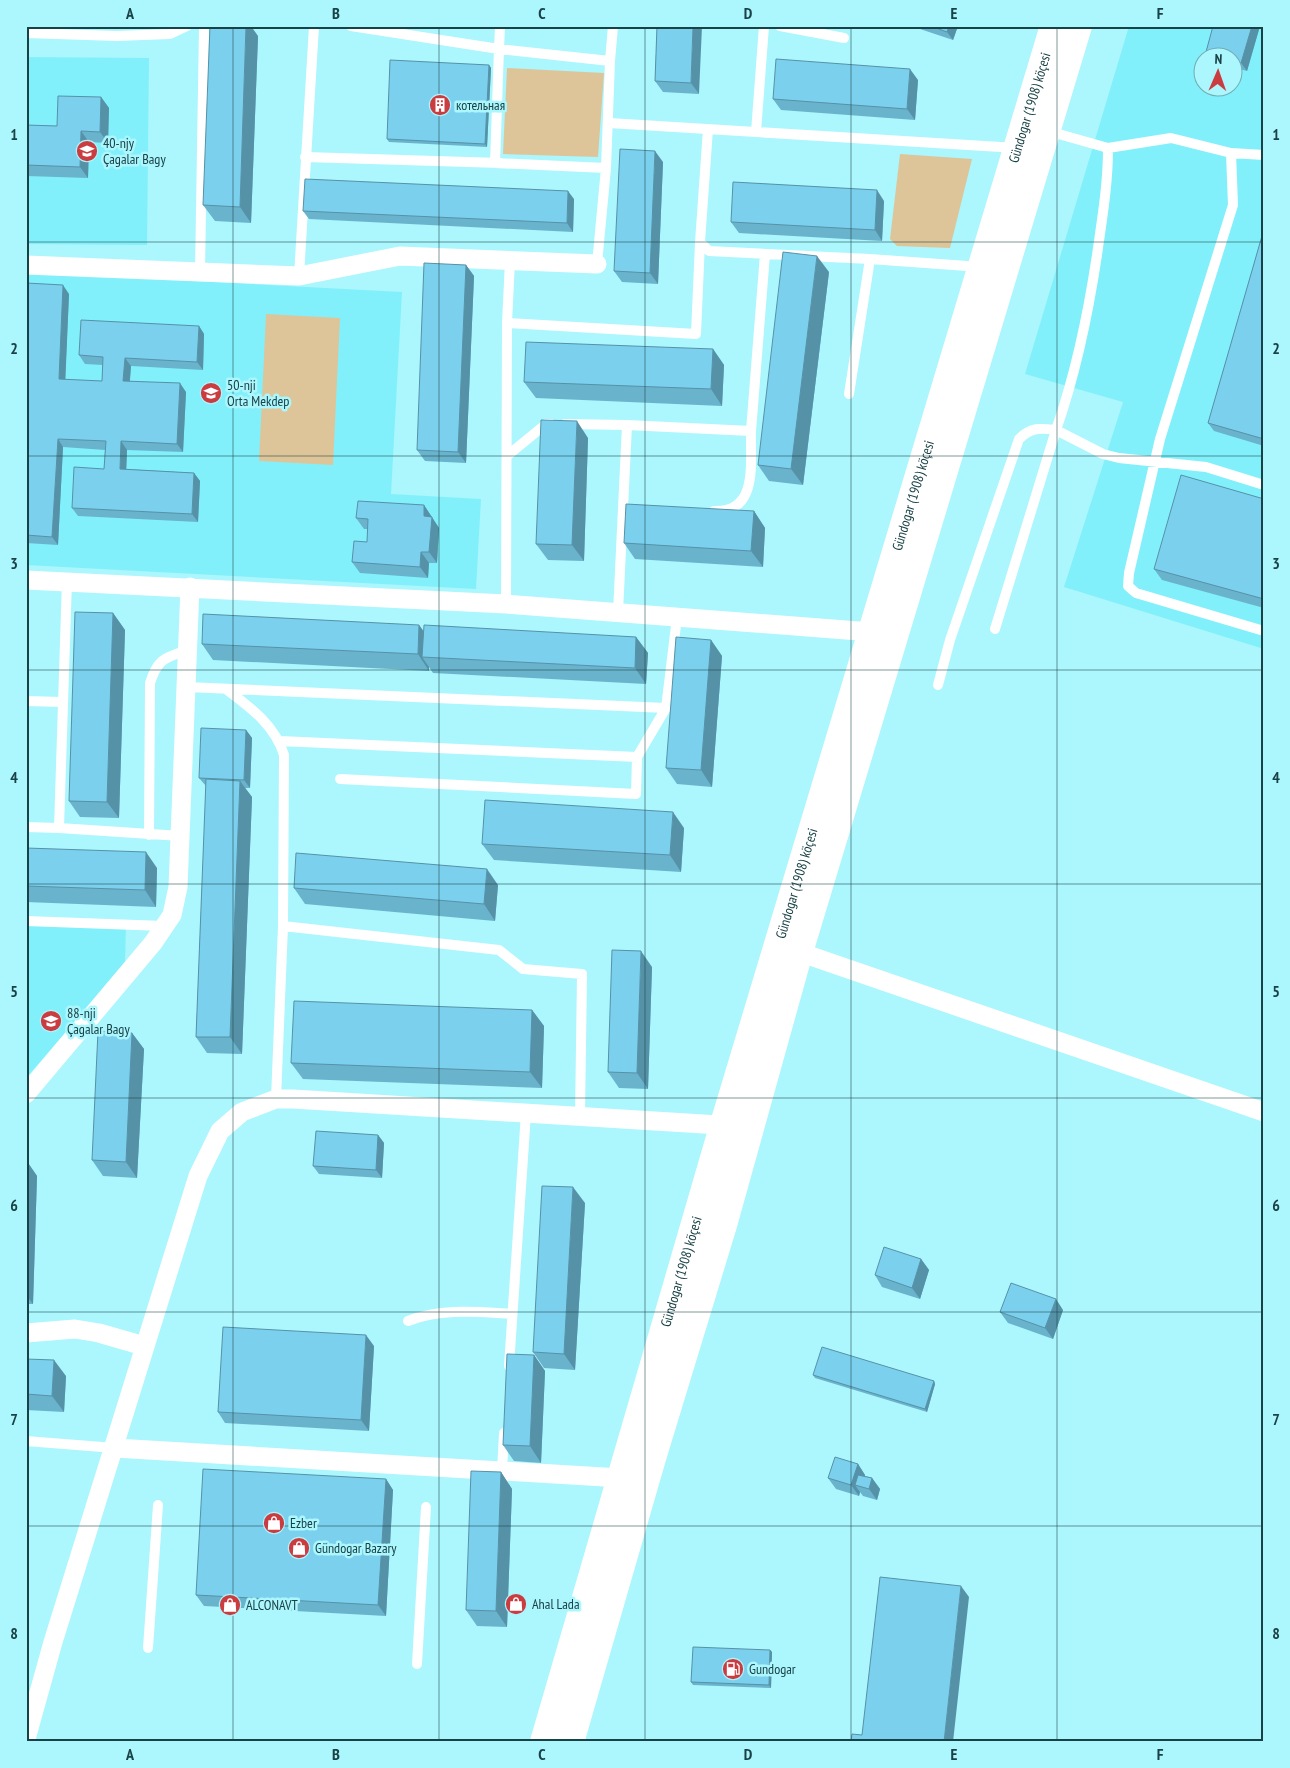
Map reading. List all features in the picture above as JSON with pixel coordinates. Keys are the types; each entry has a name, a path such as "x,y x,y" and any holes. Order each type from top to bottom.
{"main road":[{"name":"Gündogar (1908) köçesi","path":"544,1742 621,1478 737,1126 799,952 982,267 1054,26"},
{"name":"Gündogar (1908) köçesi","path":"570,1742 737,1126 883,634 1047,130 1078,26"}],"street":[{"path":"26,265 299,276 400,256 597,264"},
{"path":"26,580 66,580 506,604 883,634"},
{"path":"26,1094 153,944 172,915 178,887 190,587"},
{"path":"799,952 1264,1112"},
{"path":"26,1739 31,1705 115,1448 144,1346 198,1176 220,1131 242,1112 276,1099 737,1126"},
{"path":"26,1333 75,1329 99,1333 144,1346"},
{"path":"115,1448 621,1478"}],"lane":[{"path":"26,33 117,31 170,34 186,26"},
{"path":"200,272 204,26"},
{"path":"299,276 314,26"},
{"path":"352,26 499,49 610,60"},
{"path":"500,26 496,162 501,163"},
{"path":"597,264 606,168 613,26"},
{"path":"756,132 764,26"},
{"path":"780,26 844,38"},
{"path":"609,123 1018,148"},
{"path":"507,323 696,334 708,129"},
{"path":"1047,130 1108,148 1171,138 1231,153 1264,156"},
{"path":"995,629 1066,401 1087,321 1108,183 1108,148"},
{"path":"1231,153 1233,206 1154,463 1129,573 1128,586 1136,593 1264,631"},
{"path":"305,157 606,168"},
{"path":"700,242 708,251 982,267"},
{"path":"700,510 719,511 733,508 744,501 749,486 751,431 765,254"},
{"path":"849,394 870,259"},
{"path":"506,604 507,323 510,260"},
{"path":"507,456 546,424 627,425 751,431"},
{"path":"618,612 628,506 627,425"},
{"path":"938,685 950,640 1019,439 1027,432 1037,427 1056,430 1103,454 1154,463 1206,467 1264,485"},
{"path":"59,828 66,580"},
{"path":"340,779 636,794 638,757 666,708 677,617"},
{"path":"149,835 150,683 154,668 160,660 188,650"},
{"path":"187,687 666,708"},
{"path":"225,688 251,707 280,741 284,755 283,926 276,1099"},
{"path":"26,701 63,702"},
{"path":"280,741 638,757"},
{"path":"26,827 180,836"},
{"path":"26,921 164,926"},
{"path":"283,926 499,950 523,969 582,974 580,1116"},
{"path":"508,1373 526,1113"},
{"path":"408,1321 425,1315 458,1312 512,1314"},
{"path":"502,1471 505,1422"},
{"path":"26,1441 115,1448"},
{"path":"148,1648 158,1505"},
{"path":"417,1664 426,1507"}],"shaded area":[{"path":"1129,26 1264,26 1264,649 1064,587 1123,402 1025,374"},
{"name":"40-njy Çagalar Bagy","path":"26,57 149,58 147,245 26,244"},
{"path":"507,68 604,73 598,157 503,154"},
{"path":"900,154 972,159 950,248 897,246 890,239"},
{"name":"50-nji Orta Mekdep","path":"26,272 402,292 391,494 481,499 476,589 26,565"},
{"path":"266,314 340,318 333,465 259,461"},
{"name":"88-nji Çagalar Bagy","path":"26,918 126,923 125,964 26,1078"}],"building":[{"path":"210,26 246,26 240,207 203,205"},
{"path":"657,26 693,26 691,83 655,81"},
{"path":"931,26 949,26 947,32"},
{"path":"1213,26 1252,26 1242,60 1242,48 1207,48"},
{"path":"776,59 910,69 907,109 773,99"},
{"name":"котельная","path":"390,60 489,65 485,144 387,139"},
{"path":"58,96 101,97 100,132 81,131 80,167 26,165 26,125 57,126"},
{"path":"620,149 655,151 650,273 614,271"},
{"path":"305,179 568,191 567,223 303,211"},
{"path":"733,182 877,190 875,230 731,222"},
{"path":"1264,229 1264,439 1208,423"},
{"path":"783,252 817,256 791,469 758,465"},
{"path":"424,263 466,265 458,452 417,450"},
{"path":"26,283 63,285 59,379 102,381 103,357 79,355 81,320 199,326 197,362 125,358 123,381 180,383 177,444 121,441 120,469 194,473 192,514 72,508 74,467 104,469 106,441 58,439 52,537 26,535"},
{"path":"526,342 713,349 711,389 524,382"},
{"path":"541,420 577,421 572,545 536,544"},
{"path":"1181,475 1264,499 1264,599 1154,569"},
{"path":"358,501 424,505 424,516 432,517 429,552 421,552 420,567 352,562 354,541 367,542 368,519 356,518"},
{"path":"626,504 754,511 751,551 624,543"},
{"path":"75,612 113,613 107,802 69,801"},
{"path":"203,614 419,625 418,654 202,644"},
{"path":"424,625 636,637 635,668 422,657"},
{"path":"676,637 711,640 701,770 666,768"},
{"path":"201,728 246,730 244,780 199,778"},
{"path":"206,779 240,781 230,1037 196,1037"},
{"path":"485,800 673,812 670,855 482,844"},
{"path":"26,848 146,852 145,890 26,886"},
{"path":"296,853 487,869 484,904 294,888"},
{"path":"612,950 641,951 637,1073 608,1072"},
{"path":"294,1001 532,1010 530,1072 291,1063"},
{"path":"98,1031 132,1033 126,1162 92,1160"},
{"path":"316,1131 378,1135 376,1170 313,1166"},
{"path":"542,1186 573,1187 564,1354 533,1352"},
{"path":"884,1247 921,1259 912,1288 875,1275"},
{"path":"1011,1283 1056,1299 1045,1328 1000,1312"},
{"path":"223,1327 366,1335 361,1420 218,1412"},
{"path":"822,1347 934,1381 925,1409 813,1375"},
{"path":"507,1354 534,1355 530,1446 503,1445"},
{"path":"26,1359 54,1360 52,1396 26,1394"},
{"path":"835,1457 858,1464 851,1485 828,1478"},
{"name":"Gündogar Bazary","path":"203,1469 386,1479 378,1605 196,1595"},
{"path":"471,1471 501,1472 496,1611 466,1610"},
{"path":"858,1475 872,1478 869,1489 855,1485"},
{"path":"880,1577 961,1586 944,1742 851,1742 852,1734 862,1735"},
{"path":"693,1647 770,1650 769,1685 691,1682"}],"place":[{"name":"котельная","path":"440,105"},
{"name":"40-njy Çagalar Bagy","path":"87,151"},
{"name":"50-nji Orta Mekdep","path":"211,393"},
{"name":"88-nji Çagalar Bagy","path":"51,1021"},
{"name":"Ezber","path":"274,1523"},
{"name":"Gündogar Bazary","path":"299,1548"},
{"name":"Ahal Lada","path":"516,1604"},
{"name":"ALCONAVT","path":"230,1605"},
{"name":"Gundogar","path":"733,1669"}]}
